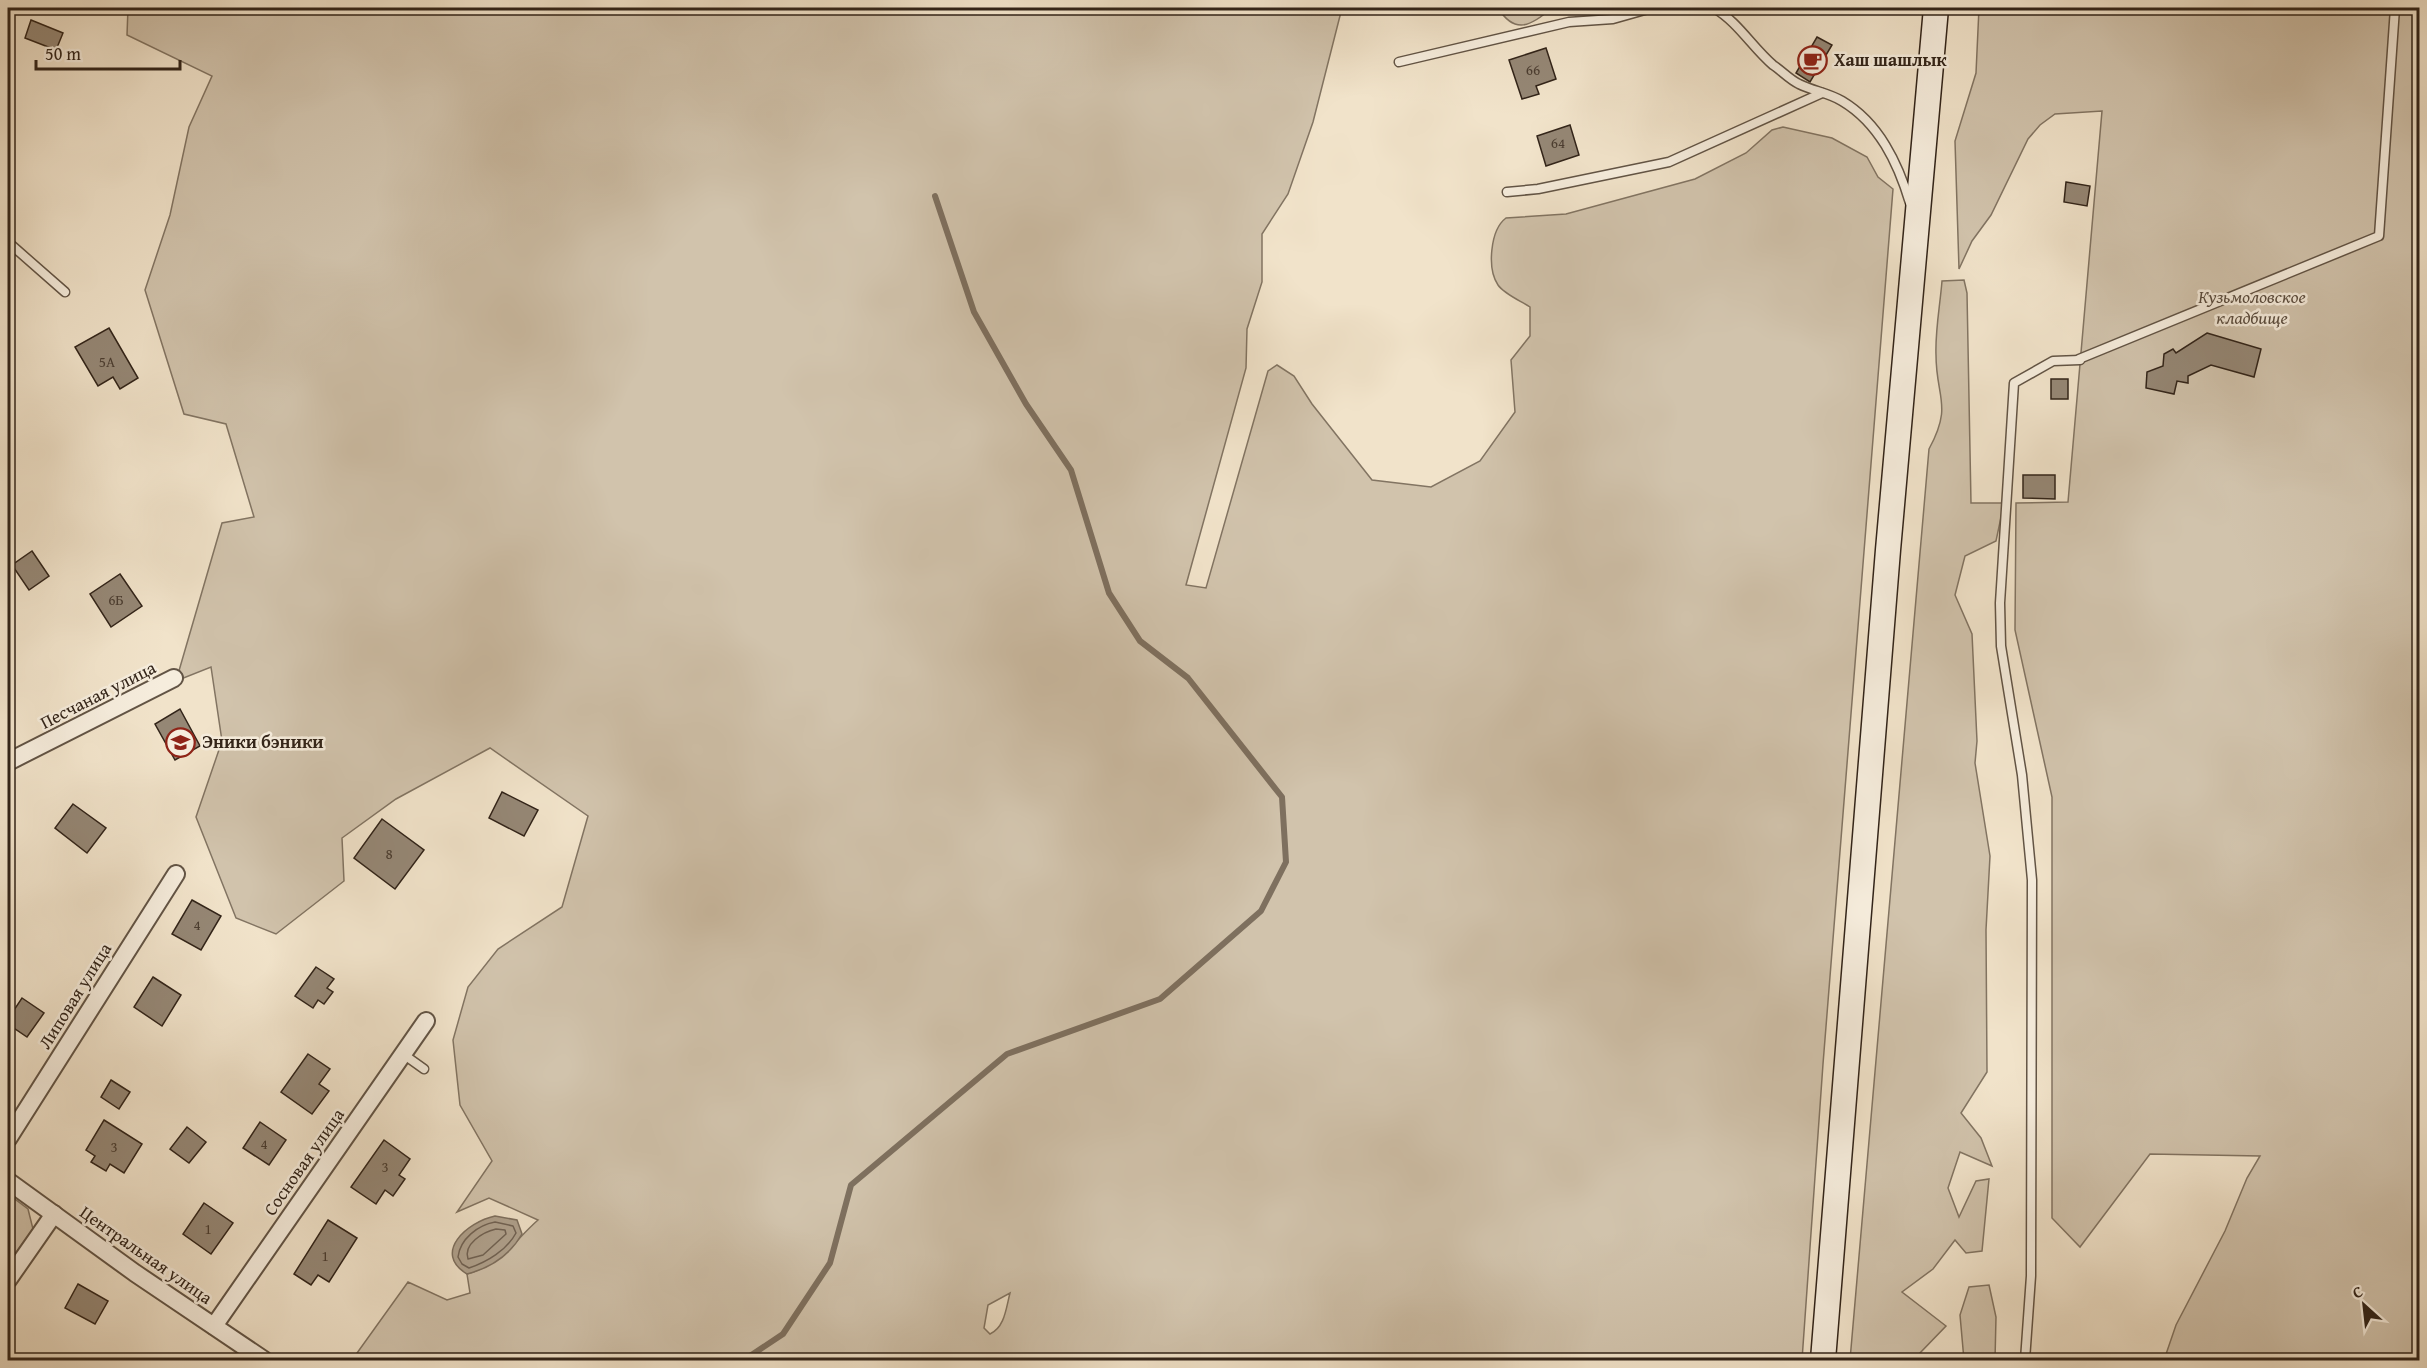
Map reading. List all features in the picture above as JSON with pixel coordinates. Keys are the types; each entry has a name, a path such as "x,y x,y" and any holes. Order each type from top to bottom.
{"main road":[{"path":"1823,1360 1936,8"}],"street":[{"name":"Песчаная улица","path":"8,762 174,678"},
{"name":"Липовая улица","path":"8,1139 176,874"},
{"name":"Сосновая улица","path":"214,1326 426,1021"},
{"name":"Центральная улица","path":"8,1181 264,1360"},
{"path":"8,1280 54,1214"}],"lane":[{"path":"1399,62 1569,22 1613,19 1652,8"},
{"path":"1714,8 1726,15 1760,54 1797,83 1841,100 1861,115 1877,133 1903,178 1917,223"},
{"path":"2025,1360 2031,1276 2032,880 2022,775 2001,646 2000,603 2014,383 2053,362 2080,359 2379,236 2395,8"},
{"path":"1507,192 1560,185 1669,162 1822,93"},
{"path":"8,242 65,292"},
{"path":"403,1054 424,1069"}],"green space":[{"path":"128,8 1342,8 1313,122 1288,194 1262,234 1262,282 1247,329 1246,368 1186,585 1206,588 1268,371 1277,365 1294,376 1312,404 1372,480 1431,487 1480,461 1515,412 1511,360 1530,336 1530,307 1498,285 1492,269 1492,250 1496,231 1506,218 1566,214 1695,179 1746,153 1772,130 1783,127 1832,138 1867,157 1878,177 1893,189 1823,1064 1802,1360 1377,1360 1376,1357 1371,1360 352,1360 408,1282 447,1300 470,1293 467,1274 479,1270 506,1252 538,1220 489,1198 457,1212 492,1161 460,1105 453,1040 468,987 498,949 562,907 588,816 490,748 396,799 342,838 344,881 276,934 236,918 196,817 222,741 211,667 176,681 222,523 254,517 226,424 184,414 145,290 170,215 189,127 212,76 127,35","holes":["1010,1293 1002,1322 990,1334 984,1328 988,1305"]},
{"path":"1498,8 1552,8 1530,23 1517,25 1504,16"},
{"name":"Кузьмоловское кладбище","path":"1979,8 2419,8 2419,1360 2164,1360 2176,1325 2225,1231 2247,1178 2260,1156 2150,1154 2080,1247 2052,1218 2052,797 2015,630 2016,503 2068,502 2102,111 2055,114 2040,125 2028,139 1991,215 1972,241 1959,269 1955,141 1976,73"},
{"path":"1964,280 1967,293 1971,503 2004,503 1996,541 1965,556 1955,595 1972,634 1977,741 1975,763 1990,856 1986,930 1987,1072 1961,1113 1981,1138 1992,1166 1960,1152 1948,1188 1959,1217 1976,1181 1989,1179 1982,1251 1966,1253 1955,1240 1933,1269 1902,1292 1946,1326 1920,1353 1923,1360 1850,1360 1929,449 1942,411 1936,355 1938,318 1942,281"},
{"path":"8,1194 28,1209 33,1229 8,1264"},
{"path":"1989,1285 1996,1317 1995,1360 1964,1360 1960,1315 1969,1287"}],"water":[{"path":"495,1216 517,1220 522,1234 499,1260 467,1274 457,1266 453,1257 453,1248 457,1239 474,1225"}],"building":[{"path":"31,20 63,33 56,50 25,38"},
{"path":"1817,37 1832,45 1810,82 1796,73"},
{"path":"1546,48 1556,79 1536,86 1539,94 1522,99 1509,60"},
{"path":"1570,125 1579,155 1546,166 1537,136"},
{"path":"2066,182 2090,186 2087,206 2064,202"},
{"path":"109,328 138,378 120,389 113,377 98,386 75,347"},
{"path":"2207,333 2261,349 2254,377 2211,365 2188,376 2188,383 2177,381 2174,394 2146,388 2147,372 2163,366 2164,354 2173,349 2176,353"},
{"path":"2051,379 2068,379 2068,399 2051,399"},
{"path":"2023,475 2055,475 2055,499 2023,498"},
{"path":"32,551 49,576 29,590 12,565"},
{"path":"120,574 142,606 111,627 90,594"},
{"path":"180,709 200,746 175,760 155,724"},
{"path":"502,792 538,810 524,836 489,818"},
{"path":"73,804 106,828 87,853 55,828"},
{"path":"382,819 424,850 395,889 354,858"},
{"path":"192,900 221,916 201,950 172,934"},
{"path":"316,967 334,979 327,988 333,992 324,1004 318,1000 313,1008 295,996"},
{"path":"153,977 181,995 162,1026 134,1007"},
{"path":"22,998 44,1013 27,1037 8,1024 8,1019"},
{"path":"308,1054 330,1069 319,1084 329,1091 312,1114 281,1092"},
{"path":"111,1080 130,1092 119,1109 101,1097"},
{"path":"104,1120 142,1144 124,1173 110,1164 106,1171 91,1162 95,1156 86,1150"},
{"path":"260,1122 286,1140 269,1165 243,1148"},
{"path":"187,1127 206,1142 189,1163 170,1149"},
{"path":"384,1140 410,1159 399,1175 405,1179 393,1196 385,1190 376,1204 351,1187"},
{"path":"204,1203 233,1223 211,1254 183,1234"},
{"path":"328,1220 357,1238 329,1282 318,1275 311,1285 294,1274"},
{"path":"78,1284 108,1301 95,1324 65,1308"}],"waterway":[{"path":"744,1360 783,1334 830,1263 851,1185 1007,1054 1160,999 1261,911 1286,862 1282,797 1188,678 1140,641 1109,593 1071,470 1026,404 974,312 935,196"}],"place":[{"name":"Хаш шашлык","path":"1813,60"},
{"name":"Эники бэники","path":"181,742"}]}
